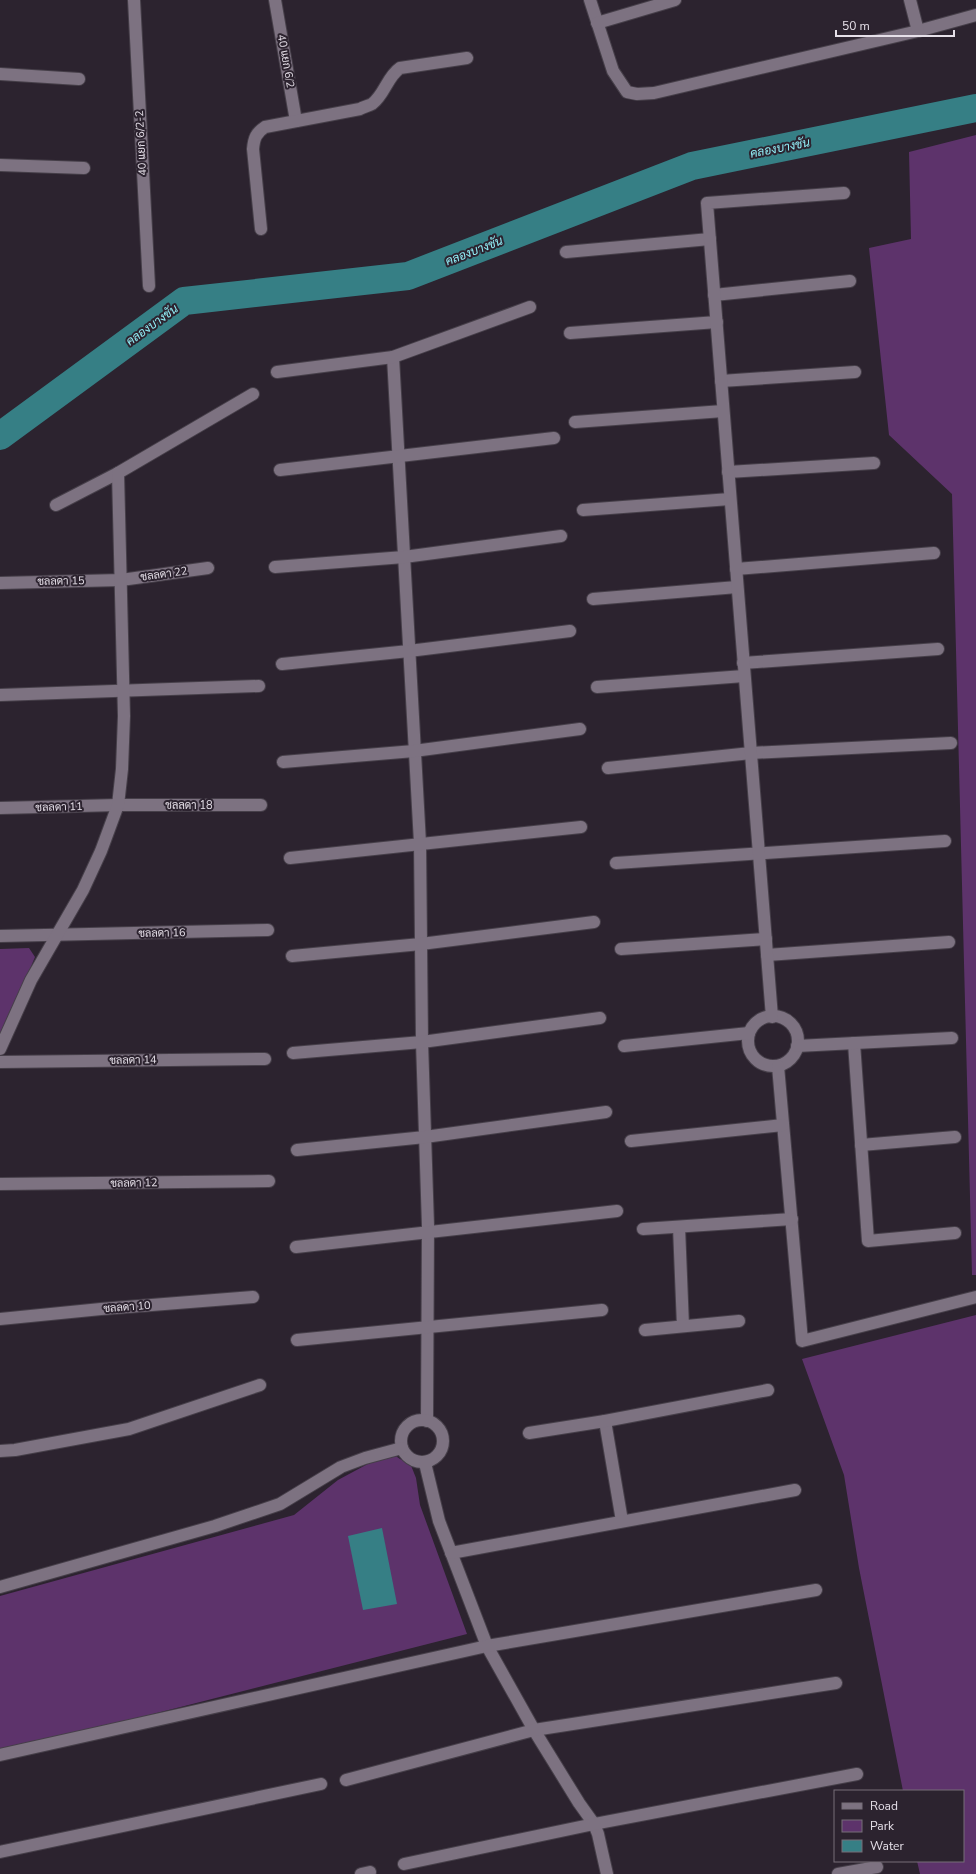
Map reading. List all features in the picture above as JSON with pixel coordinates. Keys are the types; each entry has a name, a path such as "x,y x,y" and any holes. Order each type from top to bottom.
{"street":[{"name":"40 แยก 6/2-2","path":"134,0 148,286"},
{"name":"40 แยก 6/2","path":"275,0 296,121"},
{"path":"590,0 613,71 627,92 637,94 654,93 918,31 976,15"},
{"path":"597,23 675,0"},
{"path":"910,0 918,31"},
{"path":"261,229 253,149 254,138 265,127 360,109 371,104 382,91 393,73 400,68 467,58"},
{"path":"0,74 79,79"},
{"path":"0,165 84,168"},
{"path":"772,1016 707,203 844,193"},
{"path":"566,252 710,239"},
{"path":"714,295 850,281"},
{"path":"277,372 393,357 530,307"},
{"path":"570,333 716,322"},
{"path":"393,357 420,843 422,1042 427,1233 427,1421"},
{"path":"721,381 855,372"},
{"path":"56,505 118,473 253,394"},
{"path":"575,422 723,411"},
{"path":"280,470 554,438"},
{"path":"728,472 874,463"},
{"path":"0,1049 31,980 83,890 101,851 118,805 122,769 124,691 118,473"},
{"path":"583,510 730,499"},
{"path":"275,567 404,556 561,536"},
{"path":"736,569 934,553"},
{"name":"ชลลดา 22","path":"121,580 208,568"},
{"name":"ชลลดา 15","path":"0,583 121,580"},
{"path":"593,599 738,587"},
{"path":"282,664 409,651 570,631"},
{"path":"743,663 938,649"},
{"path":"597,686 744,676"},
{"path":"0,695 259,686"},
{"path":"283,762 414,751 580,729"},
{"path":"608,768 751,753 951,743"},
{"name":"ชลลดา 18","path":"118,805 261,805"},
{"name":"ชลลดา 11","path":"0,808 118,805"},
{"path":"290,858 581,827"},
{"path":"616,862 945,841"},
{"path":"292,956 421,944 594,922"},
{"name":"ชลลดา 16","path":"0,936 268,930"},
{"path":"621,949 766,939"},
{"path":"767,955 949,942"},
{"path":"772,1016 784,1019 795,1030 797,1046 794,1054 789,1060 778,1066 767,1066 759,1063 749,1050 747,1041 753,1026 759,1020 772,1016"},
{"path":"292,1054 422,1042 600,1018"},
{"path":"624,1046 749,1033"},
{"path":"797,1046 952,1038"},
{"path":"854,1043 868,1240 955,1233"},
{"name":"ชลลดา 14","path":"0,1062 265,1058"},
{"path":"778,1066 802,1341 976,1297"},
{"path":"296,1150 425,1138 606,1112"},
{"path":"631,1140 783,1125"},
{"path":"861,1145 955,1137"},
{"name":"ชลลดา 12","path":"0,1184 269,1181"},
{"path":"296,1247 617,1210"},
{"path":"643,1229 792,1220"},
{"path":"679,1227 683,1326"},
{"name":"ชลลดา 10","path":"0,1319 101,1309 253,1297"},
{"path":"297,1340 602,1310"},
{"path":"645,1330 739,1321"},
{"path":"0,1451 15,1450 129,1429 260,1385"},
{"path":"529,1433 605,1421 768,1390"},
{"path":"416,1421 427,1421 438,1428 444,1440 442,1449 437,1457 425,1463 413,1460 406,1455 402,1448 402,1437 407,1427 416,1421"},
{"path":"605,1421 622,1521"},
{"path":"0,1587 215,1526 280,1504 341,1467 365,1458 402,1448"},
{"path":"425,1463 439,1521 487,1646 534,1730 579,1803 594,1824 598,1834 606,1874"},
{"path":"451,1553 795,1490"},
{"path":"0,1755 487,1646 816,1590"},
{"path":"346,1780 518,1736 534,1730 836,1683"},
{"path":"404,1864 594,1824 857,1774"},
{"path":"0,1852 321,1784"},
{"path":"838,1874 877,1867"}],"green space":[{"path":"976,135 976,1275 972,1275 952,494 889,435 869,248 911,239 909,152"},
{"path":"29,948 35,957 0,1041 0,949"},
{"path":"976,1315 976,1874 920,1874 917,1862 964,1862 964,1790 903,1790 859,1568 844,1475 802,1359"},
{"path":"390,1452 400,1459 410,1463 416,1478 420,1505 467,1634 0,1753 0,1596 294,1515 338,1480"}],"water":[{"path":"382,1528 397,1604 363,1610 348,1536"}],"waterway":[{"name":"คลองบางชัน","path":"0,436 184,301 408,276 692,166 976,108"}]}
